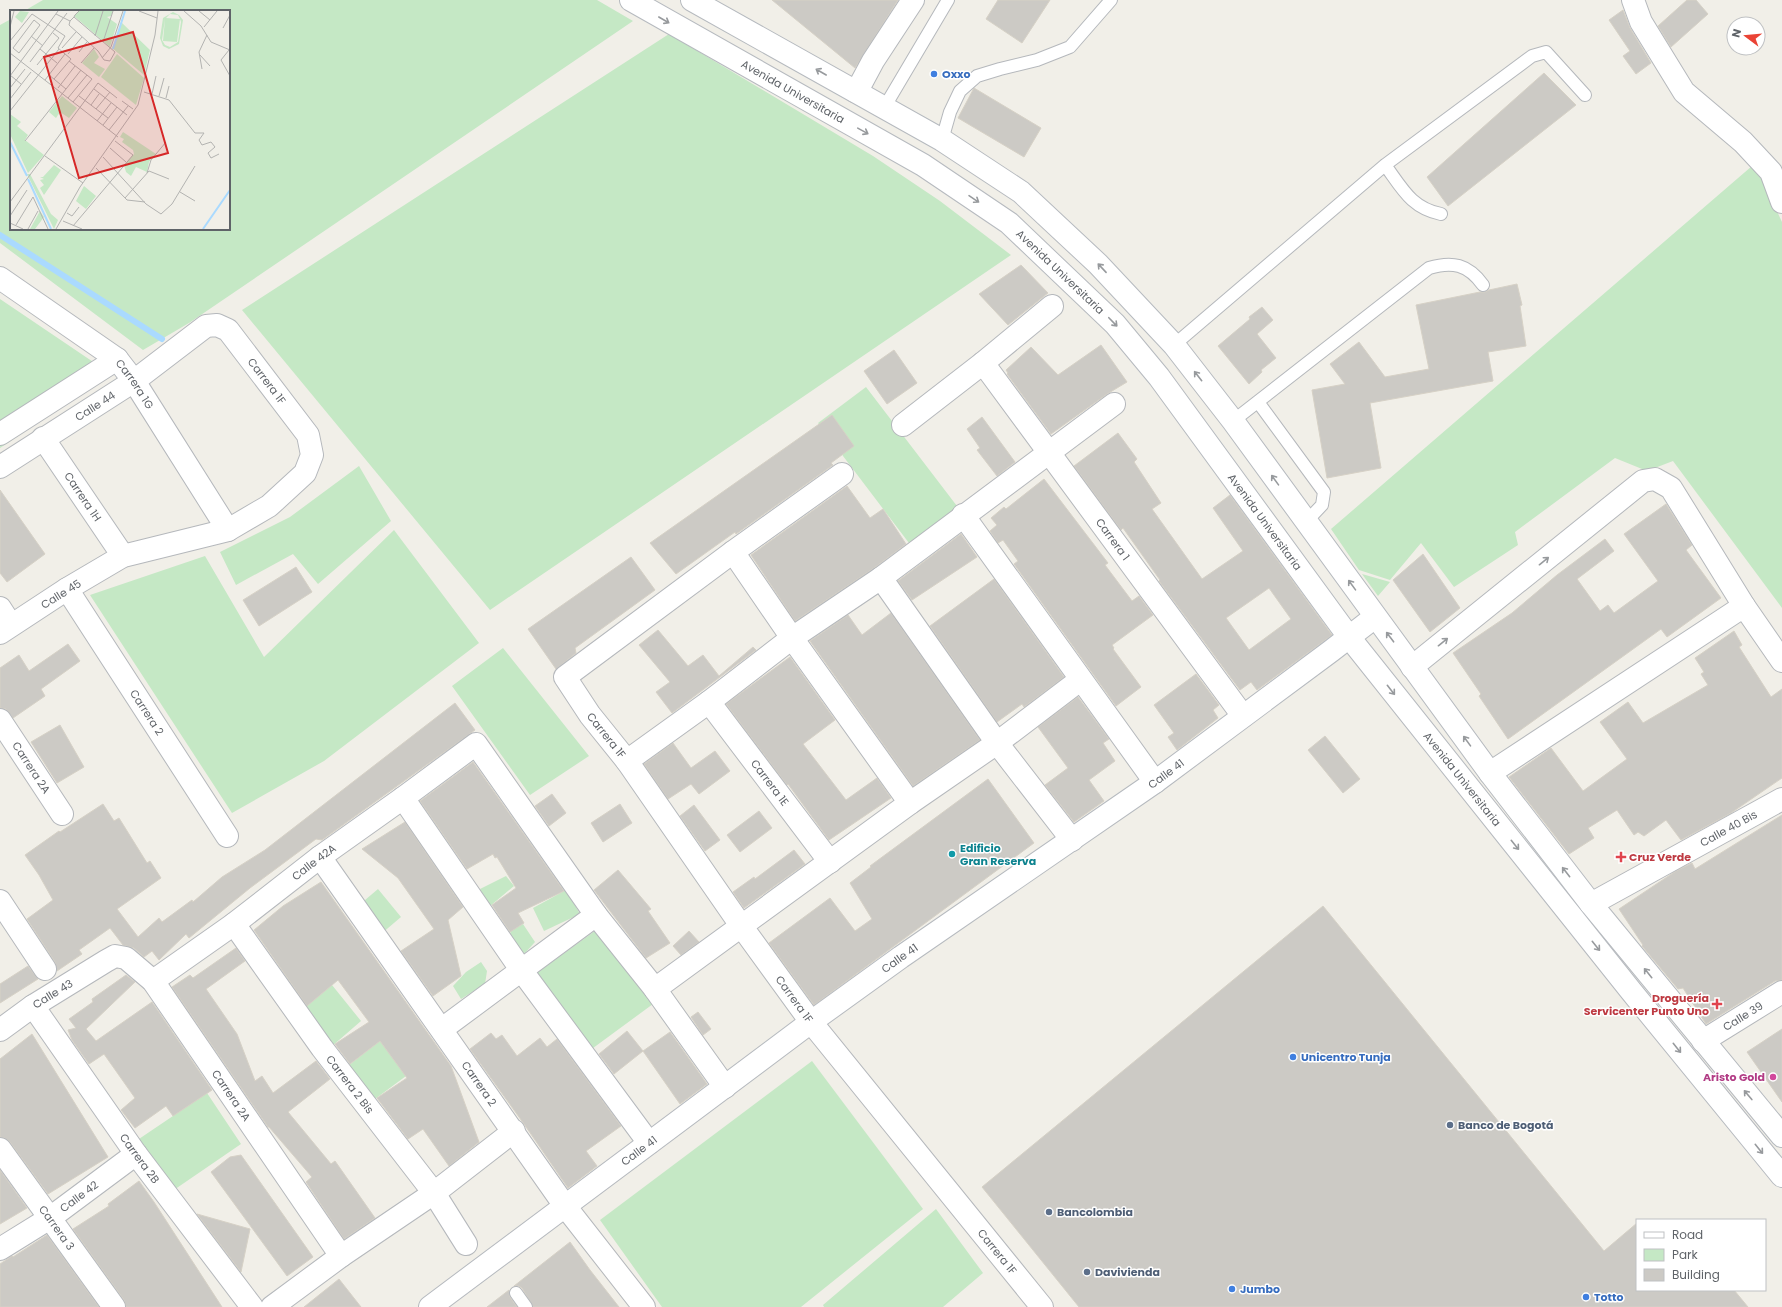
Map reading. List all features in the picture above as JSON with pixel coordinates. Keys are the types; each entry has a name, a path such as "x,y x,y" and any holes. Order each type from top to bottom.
{"street":[{"name":"Avenida Universitaria","path":"631,0 923,165 1009,223 1115,324 1159,377 1349,637 1626,985 1782,1176"},
{"path":"692,0 942,140 1021,192 1098,264 1174,345 1233,421 1490,773 1591,904 1782,1136"},
{"path":"854,91 858,88 913,0"},
{"path":"1634,0 1641,22 1684,92 1713,115 1743,142 1771,172 1782,202"},
{"name":"Carrera 1G","path":"0,278 117,359 134,381 228,530"},
{"path":"903,424 983,363 1052,306"},
{"name":"Carrera 1F","path":"206,326 217,325 228,330 308,435 312,455 304,472 269,506 228,530"},
{"name":"Calle 44","path":"0,467 134,381 206,326"},
{"path":"0,434 117,359"},
{"name":"Carrera 1","path":"983,363 1243,716"},
{"path":"627,761 709,702 792,638 880,578 1114,404"},
{"path":"0,438 22,453"},
{"name":"Carrera 1H","path":"43,438 123,556"},
{"path":"842,474 733,552 792,638 910,803"},
{"path":"1412,667 1643,481 1656,479 1671,488 1744,606 1782,662"},
{"path":"963,515 1080,680 1155,782"},
{"path":"123,556 228,530"},
{"name":"Carrera 1F","path":"733,552 565,677 590,715 627,761 742,927 811,1022 1042,1307"},
{"name":"Calle 45","path":"4,622 67,589 123,556"},
{"path":"880,578 997,744 1072,840"},
{"name":"Carrera 2","path":"67,589 227,836"},
{"path":"1490,773 1744,606"},
{"name":"Calle 41","path":"430,1307 811,1022 901,957 1155,782 1375,617"},
{"path":"655,990 910,803 997,744 1080,680"},
{"name":"Carrera 1E","path":"709,702 830,862"},
{"name":"Carrera 2A","path":"0,720 62,814"},
{"name":"Calle 42A","path":"153,981 234,924 320,857 476,744 596,915"},
{"path":"403,798 522,971 649,1143"},
{"name":"Calle 40 Bis","path":"1591,904 1782,799"},
{"name":"Carrera 2","path":"320,857 514,1131 565,1206 644,1307"},
{"path":"0,901 45,969"},
{"path":"442,1029 596,915 655,990 725,1087"},
{"name":"Carrera 2 Bis","path":"234,924 322,1048 434,1193 466,1244"},
{"name":"Carrera 2A","path":"106,961 115,956 126,958 153,981 341,1256"},
{"name":"Calle 43","path":"0,1030 33,1006 106,961"},
{"name":"Calle 39","path":"1703,1041 1782,992"},
{"name":"Carrera 2B","path":"33,1006 136,1154 252,1307"},
{"path":"272,1307 341,1256 434,1193 514,1131"},
{"name":"Carrera 3","path":"0,1149 114,1307"},
{"name":"Calle 42","path":"0,1249 50,1218 136,1154"}],"lane":[{"path":"884,108 948,0"},
{"path":"942,140 950,112 960,91 977,76 1037,60 1070,47 1111,0"},
{"path":"1174,345 1385,165 1532,56 1546,52 1585,95"},
{"path":"1385,165 1408,196 1420,207 1428,212 1441,214"},
{"path":"1233,421 1429,268 1440,264 1453,264 1464,267 1475,274 1483,285"},
{"path":"1258,402 1324,492 1322,505 1306,522"},
{"path":"516,1293 526,1307"}],"green space":[{"path":"43,0 597,0 633,21 189,323 143,350 0,243 0,25 10,20 10,230 230,230 230,10 26,10"},
{"path":"669,34 873,156 940,201 1011,255 490,610 242,310"},
{"path":"1752,166 1766,181 1773,203 1782,222 1782,608 1673,461 1647,471 1615,458 1515,532 1518,545 1454,587 1421,543 1390,580 1359,570 1331,529"},
{"path":"0,299 111,374 0,448"},
{"path":"866,387 960,510 912,547 818,423"},
{"path":"359,466 391,521 318,584 293,554 236,585 220,552 290,517"},
{"path":"394,530 479,643 324,761 232,813 90,595 205,556 264,657"},
{"path":"1362,574 1390,582 1378,596"},
{"path":"503,648 589,756 530,795 452,686"},
{"path":"506,876 514,886 489,907 480,889"},
{"path":"378,889 401,917 381,934 358,906"},
{"path":"566,890 580,914 544,931 533,908"},
{"path":"523,924 535,942 525,953 520,952 508,939 511,931"},
{"path":"599,928 653,1004 589,1051 534,975"},
{"path":"481,962 487,971 485,984 461,999 453,986 466,972"},
{"path":"332,985 361,1021 331,1047 301,1011"},
{"path":"380,1041 406,1076 375,1099 344,1069"},
{"path":"812,1061 923,1209 801,1307 662,1307 600,1220"},
{"path":"207,1093 241,1144 168,1194 133,1143"},
{"path":"936,1209 983,1273 943,1307 824,1307 823,1305"}],"building":[{"path":"772,0 898,0 855,68"},
{"path":"998,0 1050,0 1022,43 986,19"},
{"path":"1687,0 1696,0 1708,14 1671,47 1658,26"},
{"path":"1623,10 1630,28 1651,63 1636,74 1623,56 1630,51 1609,20"},
{"path":"1544,73 1576,105 1448,206 1427,177"},
{"path":"974,88 1041,128 1024,157 958,118"},
{"path":"1021,265 1048,293 1008,325 979,294"},
{"path":"1517,284 1522,305 1520,306 1526,346 1488,352 1493,381 1370,403 1381,468 1327,478 1312,390 1345,384 1330,364 1359,342 1385,377 1429,369 1416,305 1485,292"},
{"path":"1262,307 1273,320 1257,334 1276,358 1261,370 1262,372 1249,384 1218,346"},
{"path":"1101,345 1127,382 1107,394 1051,434 1007,374 1008,373 1006,370 1031,347 1058,375"},
{"path":"894,350 917,383 887,404 864,371"},
{"path":"832,415 854,446 831,463 833,465 736,534 735,532 676,574 650,543"},
{"path":"982,417 1015,462 997,476 977,450 980,448 967,429"},
{"path":"1118,433 1137,459 1134,462 1161,503 1152,509 1202,579 1243,551 1213,508 1230,495 1332,635 1257,690 1251,682 1240,690 1159,581 1160,580 1123,528 1121,530 1074,466","holes":["1269,588 1291,619 1249,650 1226,618"]},
{"path":"1044,479 1108,563 1105,565 1132,601 1139,596 1153,615 1112,645 1114,648 1113,649 1141,687 1116,706 1014,564 1018,561 1003,540 998,543 990,531 997,525 991,518 1004,507 1006,509"},
{"path":"847,486 870,518 883,509 906,544 874,568 795,621 751,555"},
{"path":"0,490 45,554 7,582 0,573"},
{"path":"1666,504 1692,545 1686,550 1721,598 1667,637 1661,629 1508,739 1479,696 1481,694 1453,653 1512,613 1557,575 1605,539 1614,551 1577,579 1600,611 1608,605 1614,613 1658,581 1624,534"},
{"path":"961,534 977,557 912,600 898,581"},
{"path":"1423,554 1460,608 1430,632 1393,580"},
{"path":"631,557 655,590 575,648 576,653 556,669 528,629"},
{"path":"296,567 312,592 259,626 243,600"},
{"path":"994,579 1064,677 1024,707 1022,704 997,722 930,626"},
{"path":"891,613 980,740 913,786 810,641 848,615 862,635"},
{"path":"658,630 688,666 703,655 719,676 753,647 756,650 672,713 656,692 670,682 639,645"},
{"path":"1734,631 1742,645 1739,647 1771,697 1782,689 1782,778 1731,813 1681,840 1666,820 1644,836 1638,832 1634,835 1617,810 1588,828 1594,838 1569,854 1509,777 1551,748 1583,791 1627,759 1600,722 1628,702 1643,723 1708,685 1701,674 1704,672 1695,658"},
{"path":"68,644 80,661 41,689 45,696 13,718 6,709 0,708 0,668 19,655 29,671"},
{"path":"790,657 835,720 803,744 846,800 877,778 891,798 829,840 726,704"},
{"path":"1196,674 1219,705 1213,710 1218,718 1177,750 1168,737 1174,733 1154,705"},
{"path":"1078,697 1109,739 1103,743 1115,761 1089,780 1104,801 1074,822 1045,785 1068,768 1038,727"},
{"path":"455,703 475,730 322,840 316,839 250,888 189,938 186,934 159,960 152,951 144,957 134,948 123,945 110,928 79,950 82,954 57,971 55,962 27,919 53,900 39,875 25,855 59,831 60,832 103,804 114,821 119,818 147,863 150,861 161,878 117,909 138,937 159,918 162,922 192,900 193,902 222,877 265,850"},
{"path":"60,725 84,767 57,783 31,742"},
{"path":"1325,736 1360,779 1343,793 1308,750"},
{"path":"673,743 691,768 715,751 730,771 699,794 691,784 668,799 644,764"},
{"path":"473,762 564,891 518,913 524,923 510,932 492,905 516,888 497,857 495,858 493,854 467,869 420,801"},
{"path":"988,779 1034,843 814,1005 769,943 830,898 855,931 872,919 850,883 871,867 870,866"},
{"path":"552,794 566,813 549,826 535,806"},
{"path":"620,804 632,823 603,842 591,823"},
{"path":"694,805 720,840 705,851 680,816"},
{"path":"759,811 772,828 740,852 727,835"},
{"path":"1782,815 1782,980 1775,981 1706,1024 1683,988 1678,989 1642,946 1643,945 1619,909 1676,871 1692,863 1695,869"},
{"path":"405,822 463,907 448,920 461,976 433,996 401,951 434,929 398,878 362,849"},
{"path":"794,850 805,864 744,908 733,892 754,877 755,879"},
{"path":"618,870 651,909 648,911 670,943 646,958 594,890"},
{"path":"321,882 451,1066 479,1142 449,1166 423,1129 408,1139 377,1098 407,1078 380,1041 350,1064 335,1044 369,1022 338,980 307,1006 254,930 283,906"},
{"name":"Unicentro Tunja","path":"1323,906 1604,1251 1636,1224 1636,1291 1735,1291 1748,1307 1079,1307 982,1187"},
{"path":"689,931 699,942 681,955 673,946"},
{"path":"236,948 245,961 206,989 237,1034 255,1081 262,1076 273,1093 316,1061 330,1079 288,1112 331,1164 335,1161 375,1218 344,1239 306,1182 312,1177 268,1127 172,987 190,975 193,978"},
{"path":"28,966 38,979 0,1003 0,984"},
{"path":"126,975 135,982 86,1029 96,1041 152,1002 212,1090 173,1116 166,1106 135,1128 121,1110 135,1098 104,1054 89,1064 72,1040 68,1030 76,1028 69,1019 93,1002 92,999"},
{"path":"698,1012 711,1029 703,1035 691,1017"},
{"name":"Aristo Gold","path":"1782,1029 1782,1102 1747,1052"},
{"path":"627,1031 643,1051 614,1074 599,1054"},
{"path":"670,1032 707,1084 680,1104 643,1051"},
{"path":"491,1033 496,1039 502,1035 517,1056 540,1038 547,1047 557,1039 621,1126 586,1151 597,1166 568,1188 470,1049"},
{"path":"32,1034 108,1157 48,1194 10,1142 5,1138 0,1137 0,1059"},
{"path":"241,1155 313,1257 287,1276 211,1172 230,1157"},
{"path":"0,1170 27,1208 0,1224"},
{"path":"139,1181 222,1307 126,1307 124,1300 73,1229 109,1206 108,1204"},
{"path":"197,1214 250,1229 241,1272"},
{"path":"47,1235 99,1307 0,1307 0,1264"},
{"path":"570,1242 619,1307 533,1307 522,1288 519,1286 514,1286"},
{"path":"339,1279 361,1307 304,1307"},
{"path":"509,1290 510,1297 517,1307 487,1307"}],"waterway":[{"path":"0,235 162,339"}],"place":[{"name":"Oxxo","path":"934,74"},
{"name":"Edificio Gran Reserva","path":"952,854"},
{"name":"Cruz Verde","path":"1621,857"},
{"name":"Droguería Servicenter Punto Uno","path":"1717,1004"},
{"name":"Unicentro Tunja","path":"1293,1057"},
{"name":"Aristo Gold","path":"1773,1077"},
{"name":"Banco de Bogotá","path":"1450,1125"},
{"name":"Bancolombia","path":"1049,1212"},
{"name":"Davivienda","path":"1087,1272"},
{"name":"Jumbo","path":"1232,1289"},
{"name":"Totto","path":"1586,1297"}]}
